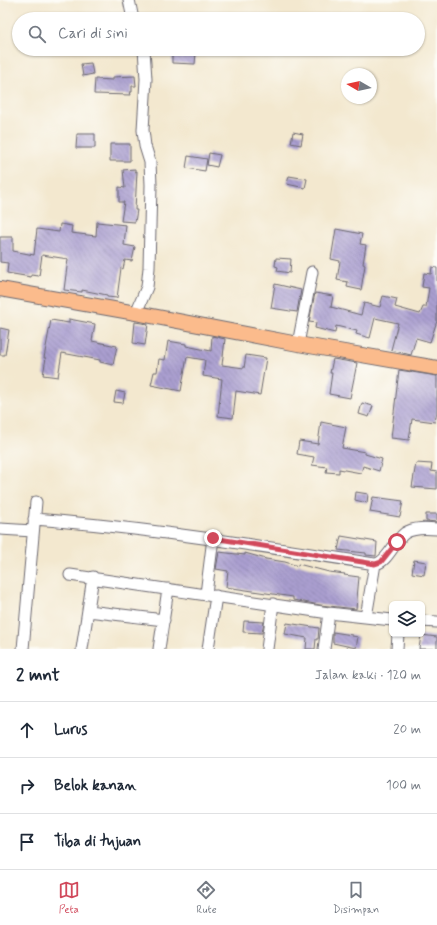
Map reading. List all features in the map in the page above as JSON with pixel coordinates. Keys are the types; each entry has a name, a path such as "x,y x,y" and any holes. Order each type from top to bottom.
{"main road":[{"path":"0,289 437,368"}],"street":[{"path":"129,0 132,12"},
{"path":"136,313 147,287 149,268 151,185 150,162 145,146 144,130 146,79 144,56"},
{"path":"298,344 312,272"},
{"path":"23,649 36,502"},
{"path":"34,519 213,538 375,564 381,562 406,532 418,528 437,529"},
{"path":"0,529 33,531"},
{"path":"208,649 213,538"},
{"path":"366,617 375,564"},
{"path":"70,575 93,577 329,613 389,620"},
{"path":"82,649 93,577"},
{"path":"159,649 168,589"},
{"path":"267,649 273,604"},
{"path":"88,611 164,620"},
{"path":"324,649 329,613"},
{"path":"425,621 437,622"},
{"path":"397,649 398,637"}],"building":[{"path":"172,56 196,56 195,64 172,63"},
{"path":"91,63 93,74 83,76 81,64"},
{"path":"135,76 136,86 132,86 132,92 130,92 131,95 94,94 95,79 113,80 113,77"},
{"path":"293,132 303,134 301,145 291,143"},
{"path":"77,134 95,134 95,148 76,148"},
{"path":"110,144 130,144 130,161 110,161"},
{"path":"209,153 220,155 217,167 207,165"},
{"path":"188,156 207,159 205,171 186,168"},
{"path":"135,169 135,172 137,171 135,210 137,210 135,222 121,221 124,202 119,202 119,187 125,188 123,170"},
{"path":"289,176 307,179 305,188 287,184"},
{"path":"97,222 126,225 124,245 135,247 132,261 125,260 123,269 121,268 117,298 107,297 107,295 82,290 82,292 64,290 68,259 42,255 39,276 31,275 31,277 7,273 8,263 0,262 0,237 13,237 13,251 34,255 37,229 59,232 60,224 72,226 71,233 96,236"},
{"path":"336,229 362,234 360,244 366,245 363,264 365,265 361,290 347,287 348,282 337,280 340,261 331,259"},
{"path":"276,258 291,259 290,273 277,271 278,267 275,266"},
{"path":"432,267 437,268 437,321 430,342 416,338 411,355 391,350 398,323 375,318 370,338 356,334 357,331 336,326 335,333 315,328 316,323 309,322 315,293 333,296 331,307 361,315 364,303 380,307 383,296 397,299 395,307 420,314 423,307 426,307 429,288 422,287 424,273 431,274"},
{"path":"275,284 301,290 297,312 271,308"},
{"path":"69,319 95,324 92,341 117,346 113,365 100,362 100,360 62,353 58,377 43,375 46,358 44,358 51,320 69,323"},
{"path":"135,322 148,324 145,345 133,343"},
{"path":"0,328 9,330 5,355 0,355"},
{"path":"212,336 225,339 222,365 244,368 246,355 266,358 260,395 236,391 233,418 218,416 222,379 203,376 205,360 187,357 181,391 151,385 154,372 157,372 159,359 165,360 168,341 211,351"},
{"path":"333,359 357,363 350,398 329,394 332,373 330,373"},
{"path":"399,370 437,376 437,412 435,422 412,419 409,440 391,438"},
{"path":"116,391 125,393 123,403 114,402"},
{"path":"362,403 373,406 369,417 359,414"},
{"path":"321,422 346,427 342,448 365,452 365,454 382,459 379,471 363,466 361,473 339,469 339,473 326,472 327,467 312,465 314,457 297,454 299,441 318,444"},
{"path":"416,463 432,464 431,471 437,472 437,489 412,487"},
{"path":"356,492 368,494 367,503 355,500"},
{"path":"373,497 403,501 400,517 370,512"},
{"path":"426,514 437,514 437,522 426,521"},
{"path":"341,536 377,542 376,556 366,555 366,553 338,550"},
{"path":"219,552 245,555 245,553 298,566 298,564 329,572 359,577 356,609 320,605 293,600 293,597 226,587 228,571 216,569"},
{"path":"414,560 426,562 424,575 412,573"},
{"path":"244,621 264,622 262,633 243,632"},
{"path":"287,623 319,628 315,649 306,649 307,638 285,634"},
{"path":"333,632 358,637 356,648 333,643"},
{"path":"425,636 437,637 437,649 419,649 421,637 425,637"}],"route":[{"path":"213,538 375,564 381,562 397,542"}]}
